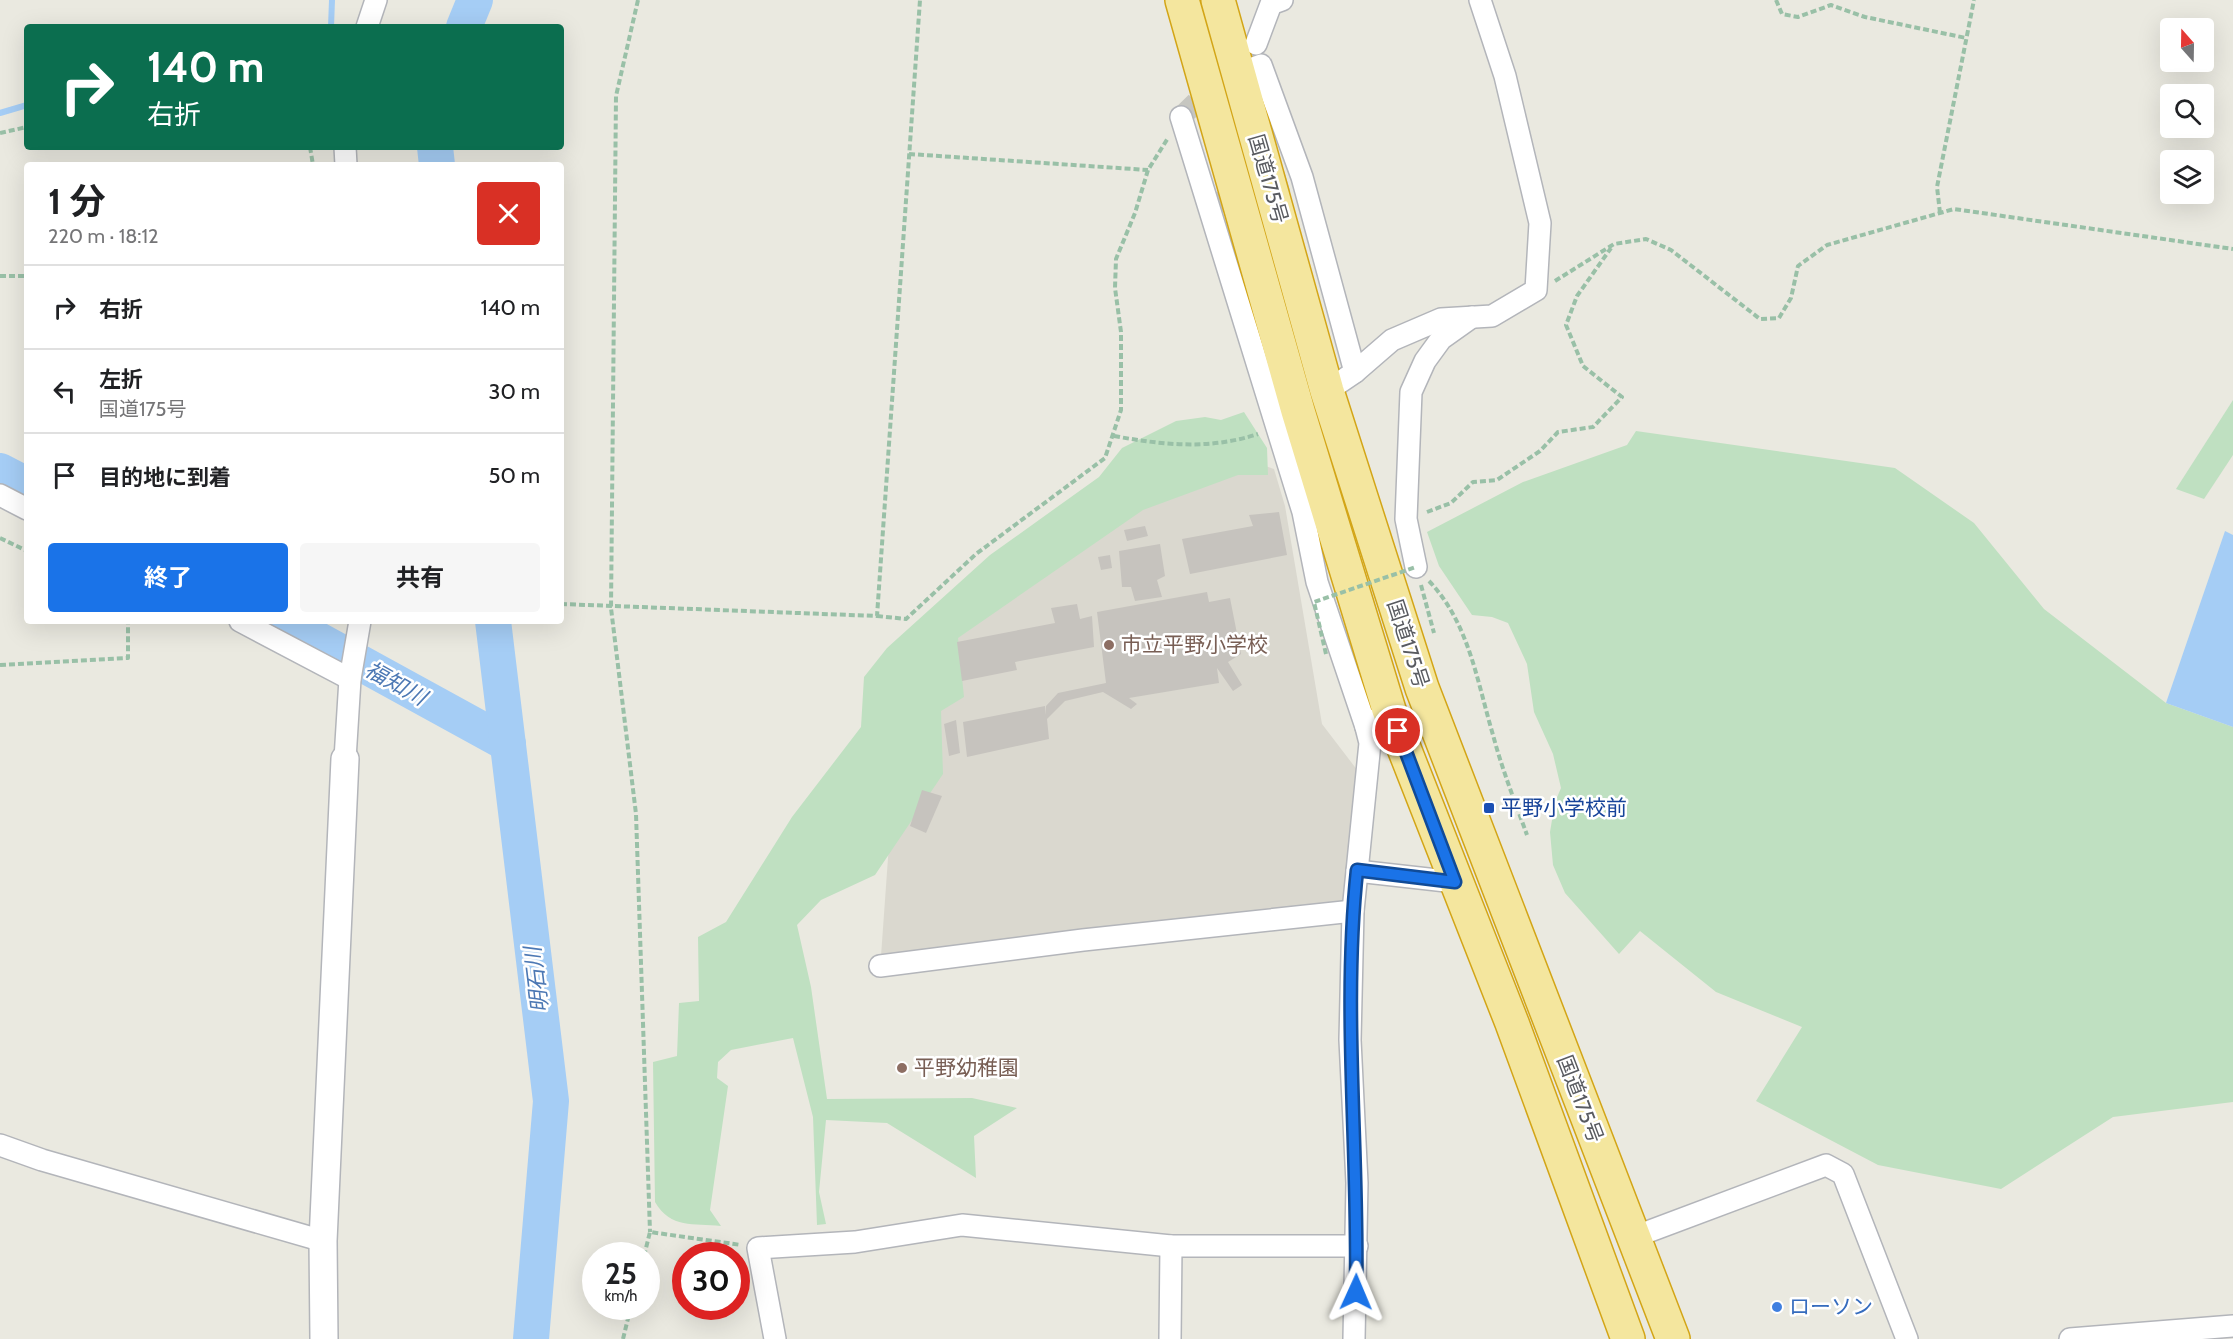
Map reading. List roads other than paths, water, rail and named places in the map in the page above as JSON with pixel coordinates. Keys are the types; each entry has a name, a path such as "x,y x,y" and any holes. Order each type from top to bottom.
{"highway":[{"name":"国道175号","path":"1182,0 1298,411 1378,718 1455,882 1512,1023 1628,1339"},
{"name":"国道175号","path":"1218,0 1327,391 1422,688 1673,1339"}],"street":[{"path":"368,24 376,0"},
{"path":"1256,44 1271,4 1282,0"},
{"path":"1327,391 1355,372 1392,340 1441,319 1492,316 1536,290 1540,223 1504,76 1480,0"},
{"path":"1239,73 1261,65 1302,177 1355,372"},
{"path":"1181,117 1303,512 1317,582 1378,718 1371,743 1353,911 1350,1040 1357,1183 1354,1339"},
{"path":"1416,567 1406,519 1412,392 1425,361 1441,339 1472,317"},
{"path":"0,495 24,507"},
{"path":"246,624 350,679"},
{"path":"324,1339 323,1240 345,759 350,679 359,624"},
{"path":"1357,870 1455,882"},
{"path":"880,966 1094,939 1353,911"},
{"path":"0,1145 42,1160 323,1240"},
{"path":"1634,1238 1826,1165 1843,1174 1907,1339"},
{"path":"775,1339 758,1248 855,1242 962,1225 1171,1246 1357,1246"},
{"path":"1170,1339 1171,1246"},
{"path":"2077,1339 2233,1326"}],"water":[{"path":"2225,531 2233,535 2233,727 2166,703"}],"waterway":[{"path":"331,24 332,0"},
{"name":"明石川","path":"465,24 475,0"},
{"path":"0,113 24,106"},
{"name":"明石川","path":"435,150 437,162"},
{"name":"福知川","path":"0,471 24,483"},
{"name":"福知川","path":"289,624 508,744"},
{"name":"明石川","path":"493,624 551,1101 531,1339"}],"tunnel":[{"path":"1181,117 1243,57"},
{"path":"1208,206 1302,177"}],"place":[{"name":"市立平野小学校","path":"1109,645"},
{"name":"平野小学校前","path":"1489,808"},
{"name":"平野幼稚園","path":"902,1068"},
{"name":"ローソン","path":"1777,1307"}]}
